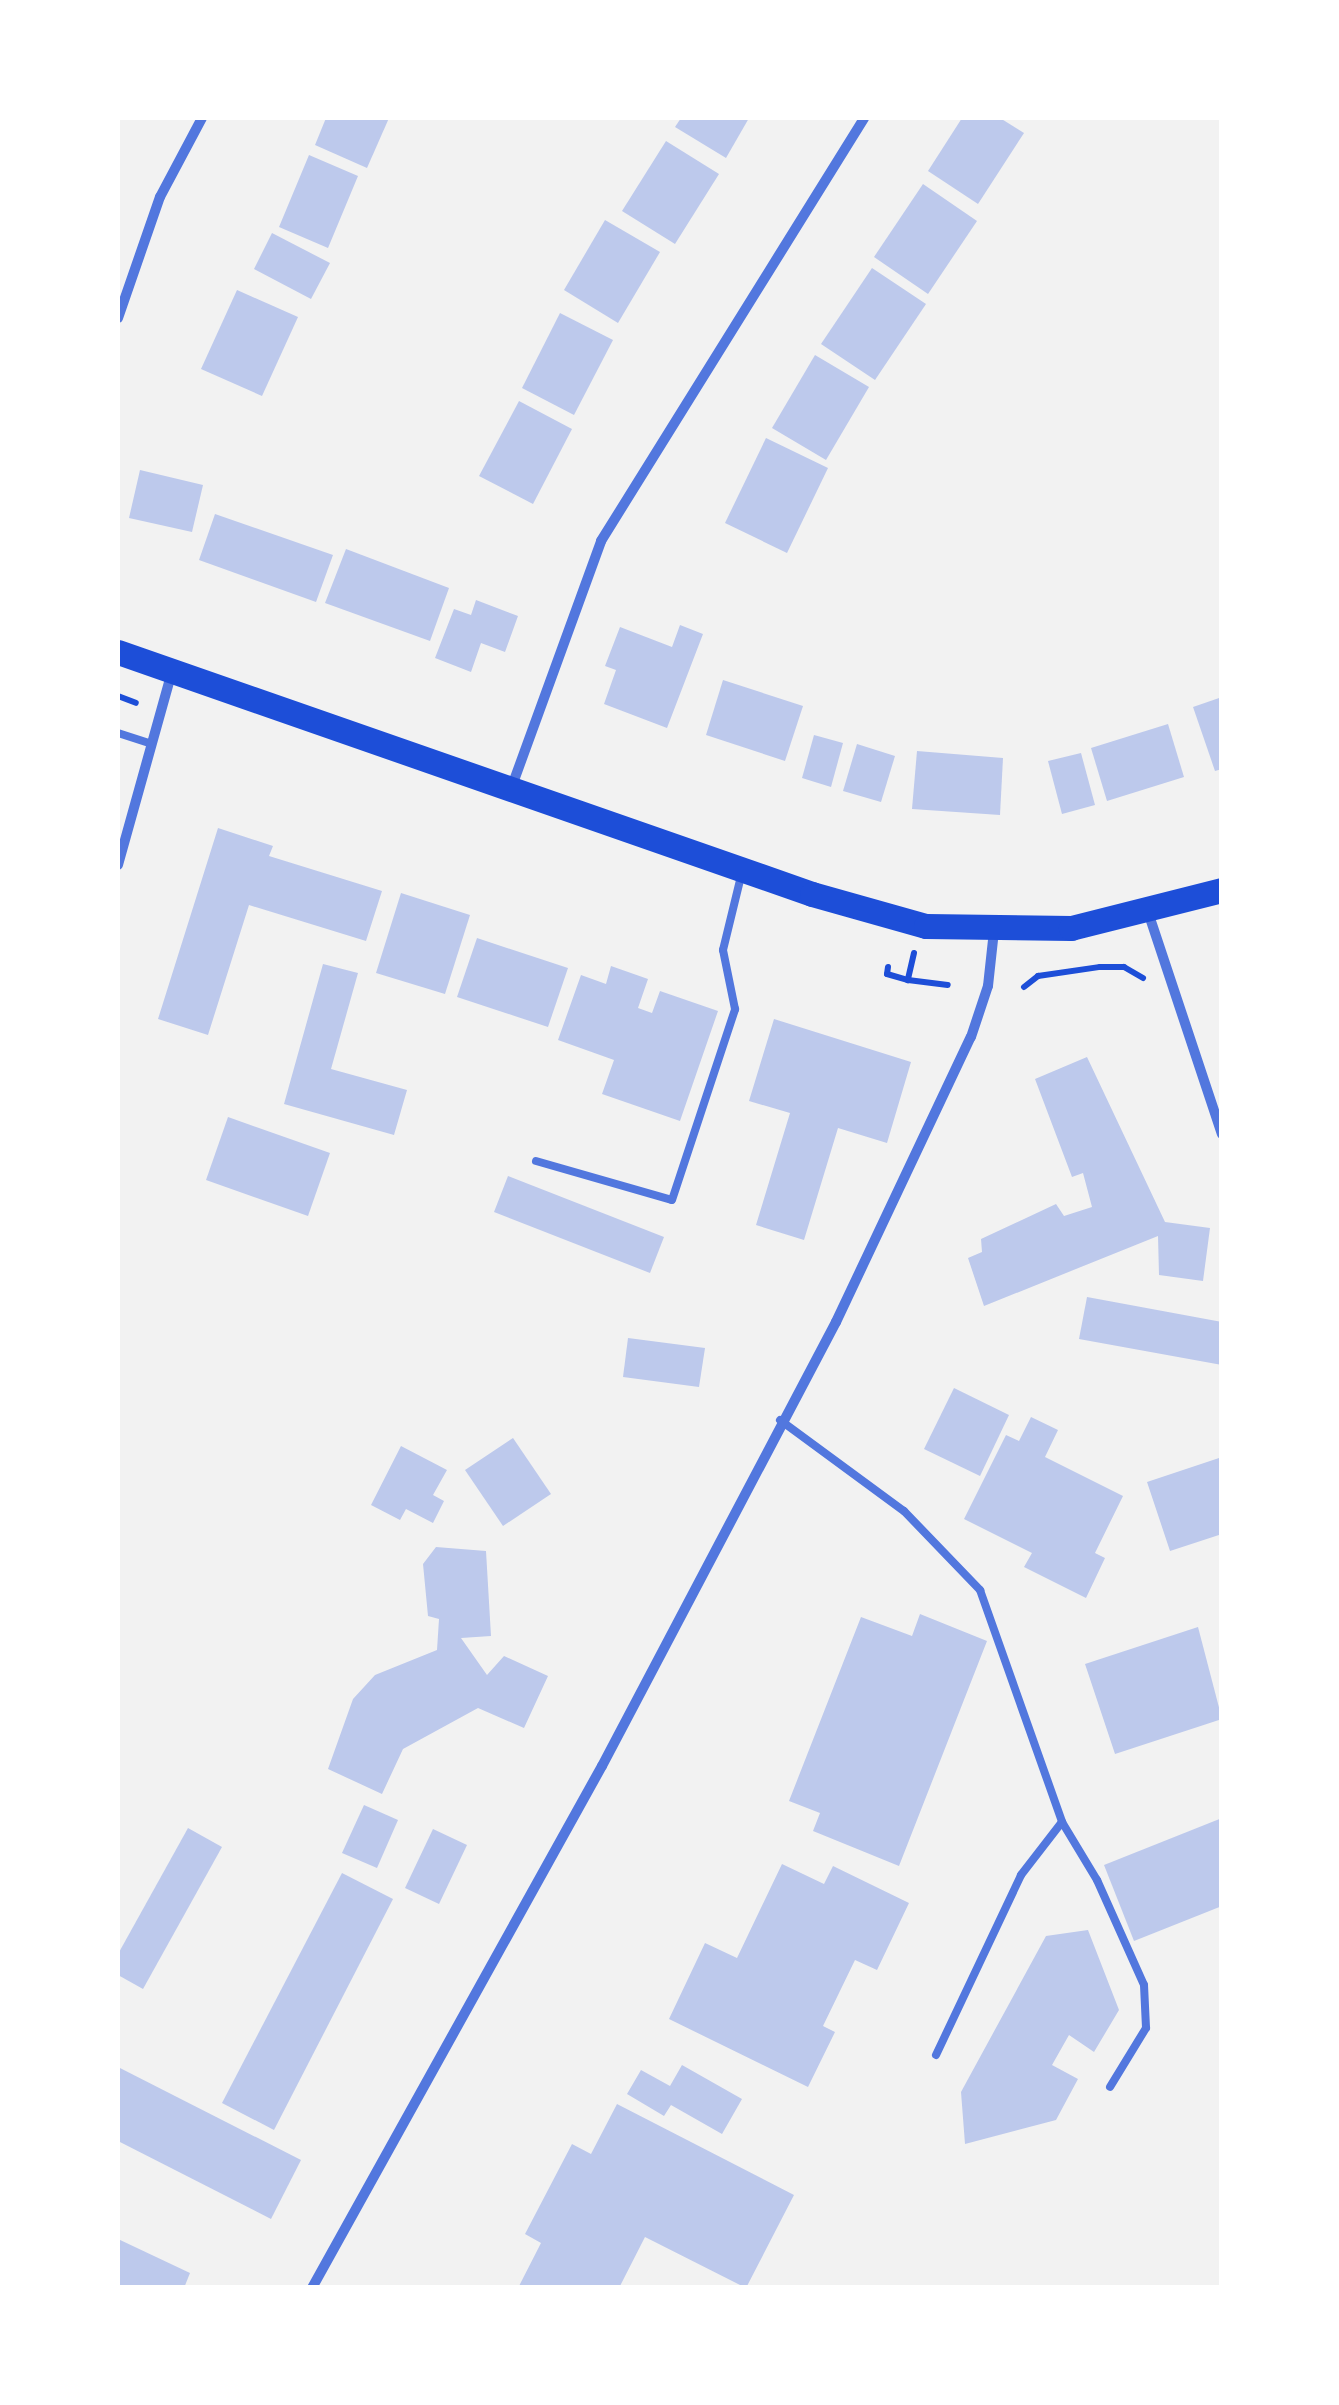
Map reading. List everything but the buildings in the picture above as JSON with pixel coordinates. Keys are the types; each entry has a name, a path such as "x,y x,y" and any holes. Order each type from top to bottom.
{"main road":[{"path":"118,652 744,868 919,924 994,931 1070,928 1148,912 1222,890"}],"street":[{"path":"118,318 160,198 202,118"},
{"path":"512,786 601,542 864,118"},
{"path":"118,865 172,670"},
{"path":"1148,912 1163,972 1222,1134"},
{"path":"312,2288 602,1766 780,1420 836,1322 971,1037 988,986 994,931"}],"lane":[{"path":"118,733 151,744"},
{"path":"536,1161 672,1200 735,1009 723,950 744,868"},
{"path":"780,1420 904,1511 980,1590 1062,1822 1097,1880 1144,1985 1146,2028 1110,2088"},
{"path":"936,2055 1005,1905 1062,1822"}],"path":[{"path":"1024,987 1038,976 1072,970 1124,966 1138,979 1163,972"},
{"path":"888,967 888,974 948,986"}]}
